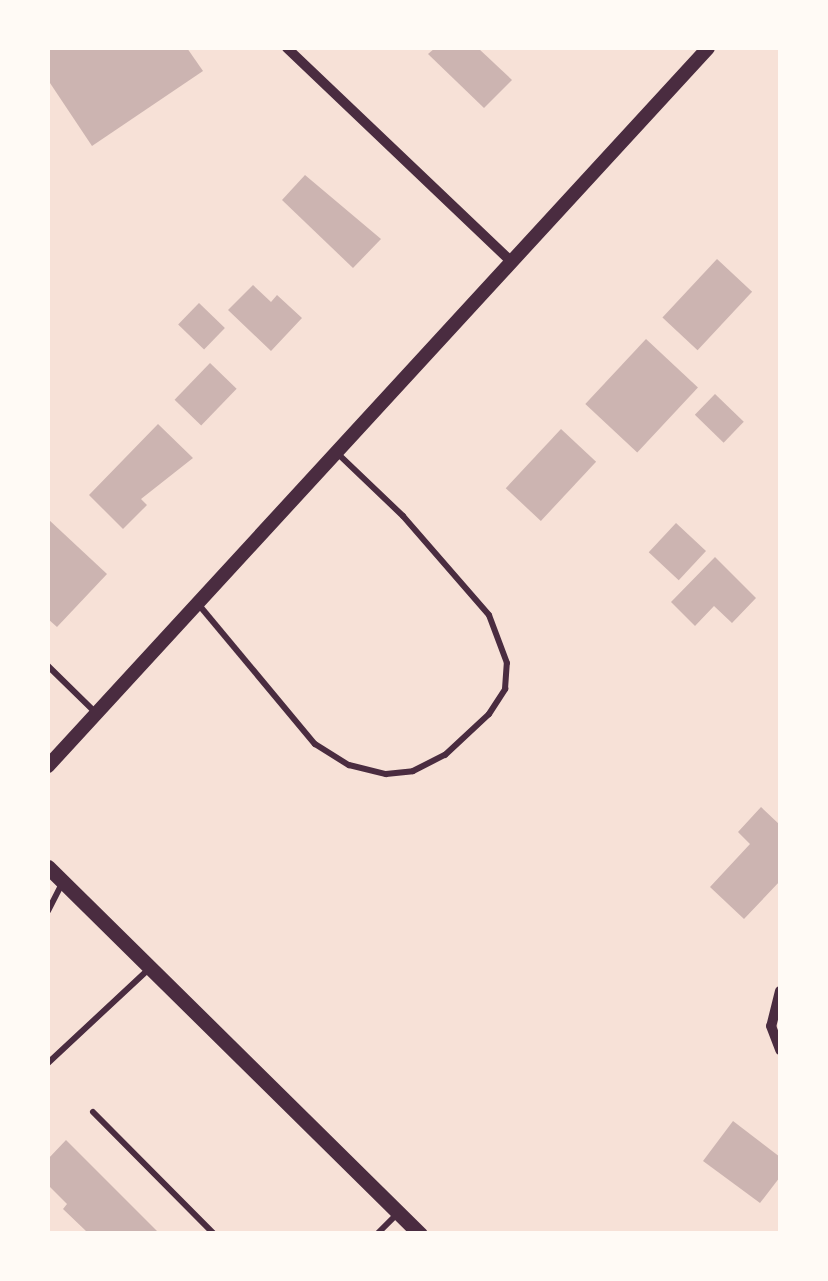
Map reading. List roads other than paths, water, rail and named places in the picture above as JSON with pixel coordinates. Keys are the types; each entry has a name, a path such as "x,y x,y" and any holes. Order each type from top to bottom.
{"main road":[{"path":"48,867 420,1234"}],"street":[{"path":"286,48 511,261"},
{"path":"48,766 708,48"},
{"path":"780,991 770,1026 780,1050"}],"lane":[{"path":"198,604 242,664 316,744 350,765 386,774 413,771 445,755 489,714 505,689 507,663 489,615 403,516 336,452"},
{"path":"48,666 96,713"},
{"path":"48,912 62,882"},
{"path":"48,1064 151,967"},
{"path":"93,1112 214,1234"},
{"path":"377,1234 398,1212"}]}
